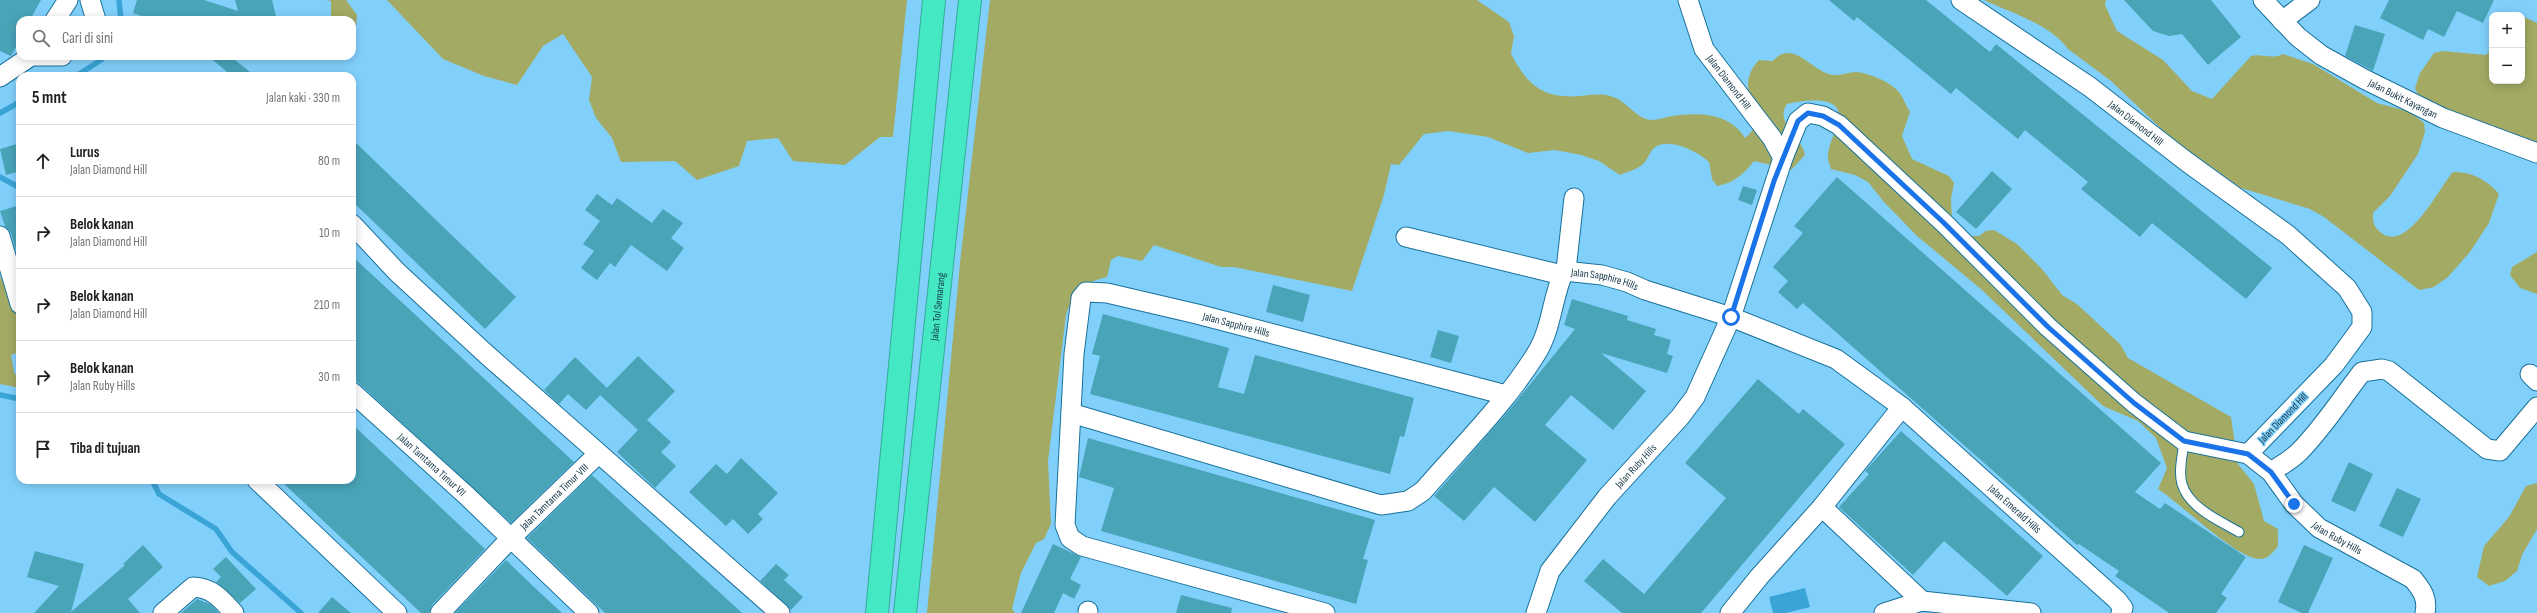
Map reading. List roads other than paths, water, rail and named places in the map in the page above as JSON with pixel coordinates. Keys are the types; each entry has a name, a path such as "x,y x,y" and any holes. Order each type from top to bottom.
{"highway":[{"path":"877,613 934,0"},
{"name":"Jalan Tol Semarang","path":"905,613 970,0"}],"street":[{"path":"58,16 68,0"},
{"path":"90,0 95,16"},
{"name":"Jalan Diamond Hill","path":"1688,0 1704,49 1772,138 1783,158"},
{"name":"Jalan Diamond Hill","path":"1961,0 2090,87 2187,162 2288,235 2347,288 2362,312 2362,328 2334,366 2248,454"},
{"name":"Jalan Bukit Kayangan","path":"2263,0 2298,37 2321,55 2364,79 2443,118 2537,153"},
{"path":"2282,21 2310,0"},
{"path":"0,77 25,60"},
{"path":"1731,317 1783,158 1798,121 1808,113 1823,116 1839,125 1944,223 2048,327 2134,403 2184,441 2248,454"},
{"path":"1406,237 1564,273 1574,198"},
{"path":"356,228 397,272 598,454 780,613"},
{"path":"0,236 16,290"},
{"name":"Jalan Sapphire Hills","path":"1071,413 1381,505 1408,501 1423,491 1506,395 1537,354 1553,313 1564,273 1602,275 1731,317"},
{"name":"Jalan Sapphire Hills","path":"1325,613 1082,546 1070,538 1065,525 1071,413 1080,303 1086,292 1095,291 1189,313 1506,395"},
{"name":"Jalan Ruby Hills","path":"1536,613 1550,571 1607,497 1680,417 1695,397 1731,317"},
{"name":"Jalan Emerald Hills","path":"1731,317 1836,359 1902,407 2118,600 2124,611"},
{"path":"2271,472 2298,453 2325,424 2332,410 2362,372 2382,369 2389,371 2487,449 2500,451 2537,407"},
{"name":"Jalan Tamtama Timur VII","path":"356,396 467,496 510,539 589,613"},
{"path":"1730,613 1759,577 1822,507 1902,407"},
{"name":"Jalan Tamtama Timur VIII","path":"440,613 510,539 598,454"},
{"name":"Jalan Ruby Hills","path":"2248,454 2271,472 2294,504 2319,528 2413,578 2422,589 2427,603 2425,613"},
{"path":"261,484 397,613"},
{"path":"1822,507 1922,601"},
{"path":"163,613 193,587 205,588 215,593 234,613"},
{"path":"1884,613 1922,601 2032,613"}],"lane":[{"path":"2184,441 2181,470 2182,485 2194,502 2239,532"}],"water":[{"path":"1805,588 1810,607 1786,613 1773,613 1769,597"}],"waterway":[{"path":"119,0 121,16"},
{"path":"82,72 101,60"},
{"path":"0,113 16,104"},
{"path":"0,177 16,186"},
{"path":"0,395 16,398"},
{"path":"154,484 159,494 216,529 232,552 301,613"}]}
